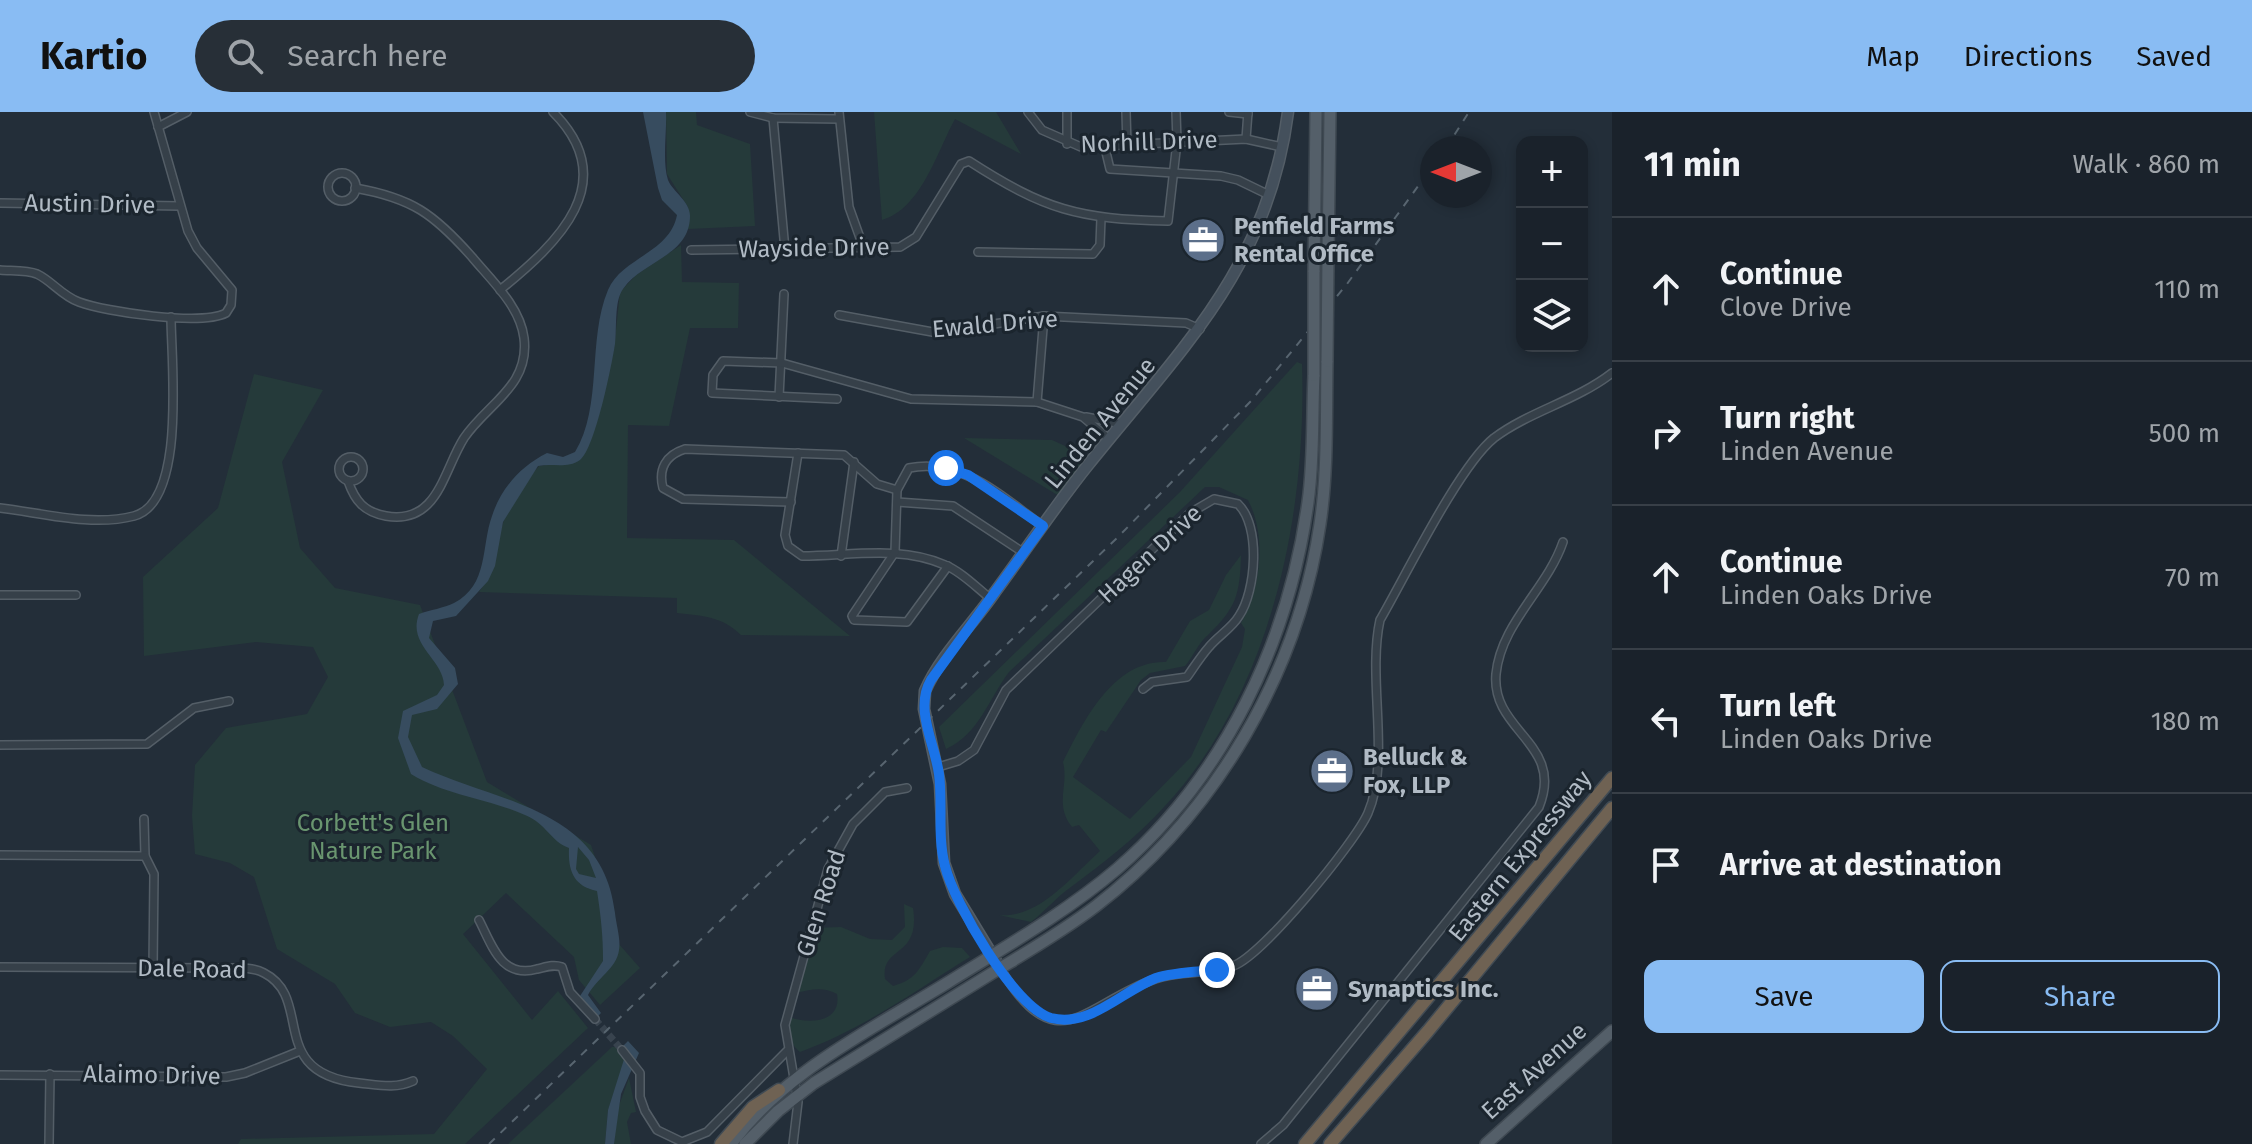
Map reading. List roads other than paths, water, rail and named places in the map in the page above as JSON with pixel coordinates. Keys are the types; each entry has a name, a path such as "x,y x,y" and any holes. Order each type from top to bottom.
{"highway":[{"name":"Eastern Expressway","path":"1305,1144 1612,778"},
{"name":"Eastern Expressway","path":"1330,1144 1428,1031 1612,808"},
{"path":"721,1144 753,1107 779,1090"}],"main road":[{"path":"731,1144 794,1076 1077,900 1134,854 1186,796 1242,711 1283,616 1309,499 1314,375 1316,112"},
{"path":"745,1144 798,1095 1073,922 1136,872 1204,796 1252,722 1288,651 1313,563 1325,486 1330,112"},
{"name":"East Avenue","path":"1486,1144 1612,1031"}],"street":[{"path":"0,270 37,274 63,294 85,304 171,317 218,317 229,309 232,299 229,285 194,243 180,206 154,112"},
{"path":"158,127 187,112"},
{"path":"500,290 553,245 570,219 579,195 584,172 580,148 553,112"},
{"path":"750,112 773,118 839,115 849,207 864,249"},
{"name":"Norhill Drive","path":"1028,112 1042,130 1067,144 1105,148 1246,139 1282,147"},
{"path":"1067,112 1067,144"},
{"path":"1126,112 1127,146"},
{"path":"1174,174 1176,112"},
{"path":"1229,112 1248,113 1246,139"},
{"name":"Linden Avenue","path":"1000,968 955,894 944,863 938,767 923,698 931,680 1043,526 1109,439 1200,329 1241,264 1269,195 1288,112"},
{"path":"773,118 785,250"},
{"path":"1105,148 1110,169 1238,180 1269,195"},
{"name":"Wayside Drive","path":"691,250 900,247 916,237 961,164 969,161 1044,205 1101,218 1168,221 1174,174"},
{"path":"348,481 355,499 383,516 414,514 434,500 464,438 519,376 524,338 521,324 500,290 445,227 424,209 391,195 355,188"},
{"name":"Austin Drive","path":"0,203 180,206"},
{"path":"978,252 1093,254 1100,245 1101,218"},
{"path":"779,397 784,294"},
{"name":"Ewald Drive","path":"839,315 938,333 1044,316 1186,323 1200,329"},
{"path":"1037,402 1044,316"},
{"path":"0,508 54,516 123,518 141,513 155,502 166,479 171,444 171,317"},
{"path":"837,399 712,393 712,382 723,361 782,363 911,399 1037,402 1083,417 1122,424"},
{"path":"1000,968 1018,996 1034,1011 1052,1018 1075,1020 1158,978 1230,968 1260,950 1357,831 1370,808 1376,780 1376,647 1380,620 1462,481 1493,439 1573,398 1612,373"},
{"path":"1083,417 1109,439"},
{"path":"791,502 683,499 663,488 661,473 670,457 685,449 844,455 877,484 897,490"},
{"path":"798,453 785,535 792,550 802,556 895,552 948,566 991,599"},
{"path":"841,556 854,462"},
{"path":"948,566 907,622 854,620 852,616 895,552 893,535 897,490 909,468 935,466 961,471 1043,526"},
{"name":"Hagen Drive","path":"938,767 958,761 974,750 1006,690 1190,513 1214,499 1238,504 1248,517 1252,548 1249,589 1240,616 1209,646 1187,677 1152,682 1143,689"},
{"path":"897,502 953,506 1024,553"},
{"path":"1261,1144 1283,1125 1539,807 1545,790 1544,767 1532,744 1500,705 1496,674 1507,636 1546,580 1563,542"},
{"path":"0,595 76,595"},
{"path":"0,745 125,746 156,741 194,708 229,701"},
{"name":"Glen Road","path":"793,1144 798,1095 787,1051 786,1014 834,851 853,824 885,792 907,788"},
{"path":"144,819 145,856 154,874 153,968"},
{"path":"0,855 145,856"},
{"path":"479,920 496,957 508,967 524,972 552,965 562,967 570,992 595,1019"},
{"name":"Dale Road","path":"0,967 227,968 265,973 283,995 300,1051"},
{"path":"300,1051 317,1071 331,1079 399,1088 413,1081"},
{"name":"Alaimo Drive","path":"0,1075 235,1076 300,1051"},
{"path":"623,1052 638,1070 641,1104 657,1130 671,1140 689,1142 707,1132 787,1051"},
{"path":"49,1144 50,1074"}],"water":[{"path":"643,112 666,112 666,172 670,184 689,211 688,229 674,249 631,279 620,294 607,387 586,453 570,464 538,466 503,522 495,566 488,581 456,616 433,621 429,638 455,668 458,684 437,709 412,715 408,737 422,767 542,814 569,830 590,851 606,878 619,941 614,962 588,995 601,1013 596,1018 580,996 603,961 597,891 577,881 570,863 569,848 525,815 439,787 411,774 398,738 403,711 437,695 444,685 438,667 418,635 419,614 454,603 473,586 482,564 492,516 513,479 547,453 563,457 575,452 584,434 592,394 598,330 608,290 623,270 665,238 673,228 677,215 662,200","holes":["578,847 589,860 596,878 579,874 576,869"]},
{"path":"628,1041 639,1053 621,1094 614,1144 605,1144 608,1110 626,1053 622,1047"}],"tunnel":[{"path":"595,1019 622,1050"}],"railway":[{"path":"1454,136 1469,112"},
{"path":"489,1144 1118,537 1251,401 1347,284 1420,184"}],"place":[{"name":"Penfield Farms Rental Office","path":"1203,240"},
{"name":"Belluck & Fox, LLP","path":"1332,771"},
{"name":"Synaptics Inc.","path":"1317,989"}],"park label":[{"name":"Corbett's Glen Nature Park","path":"373,837"}]}
